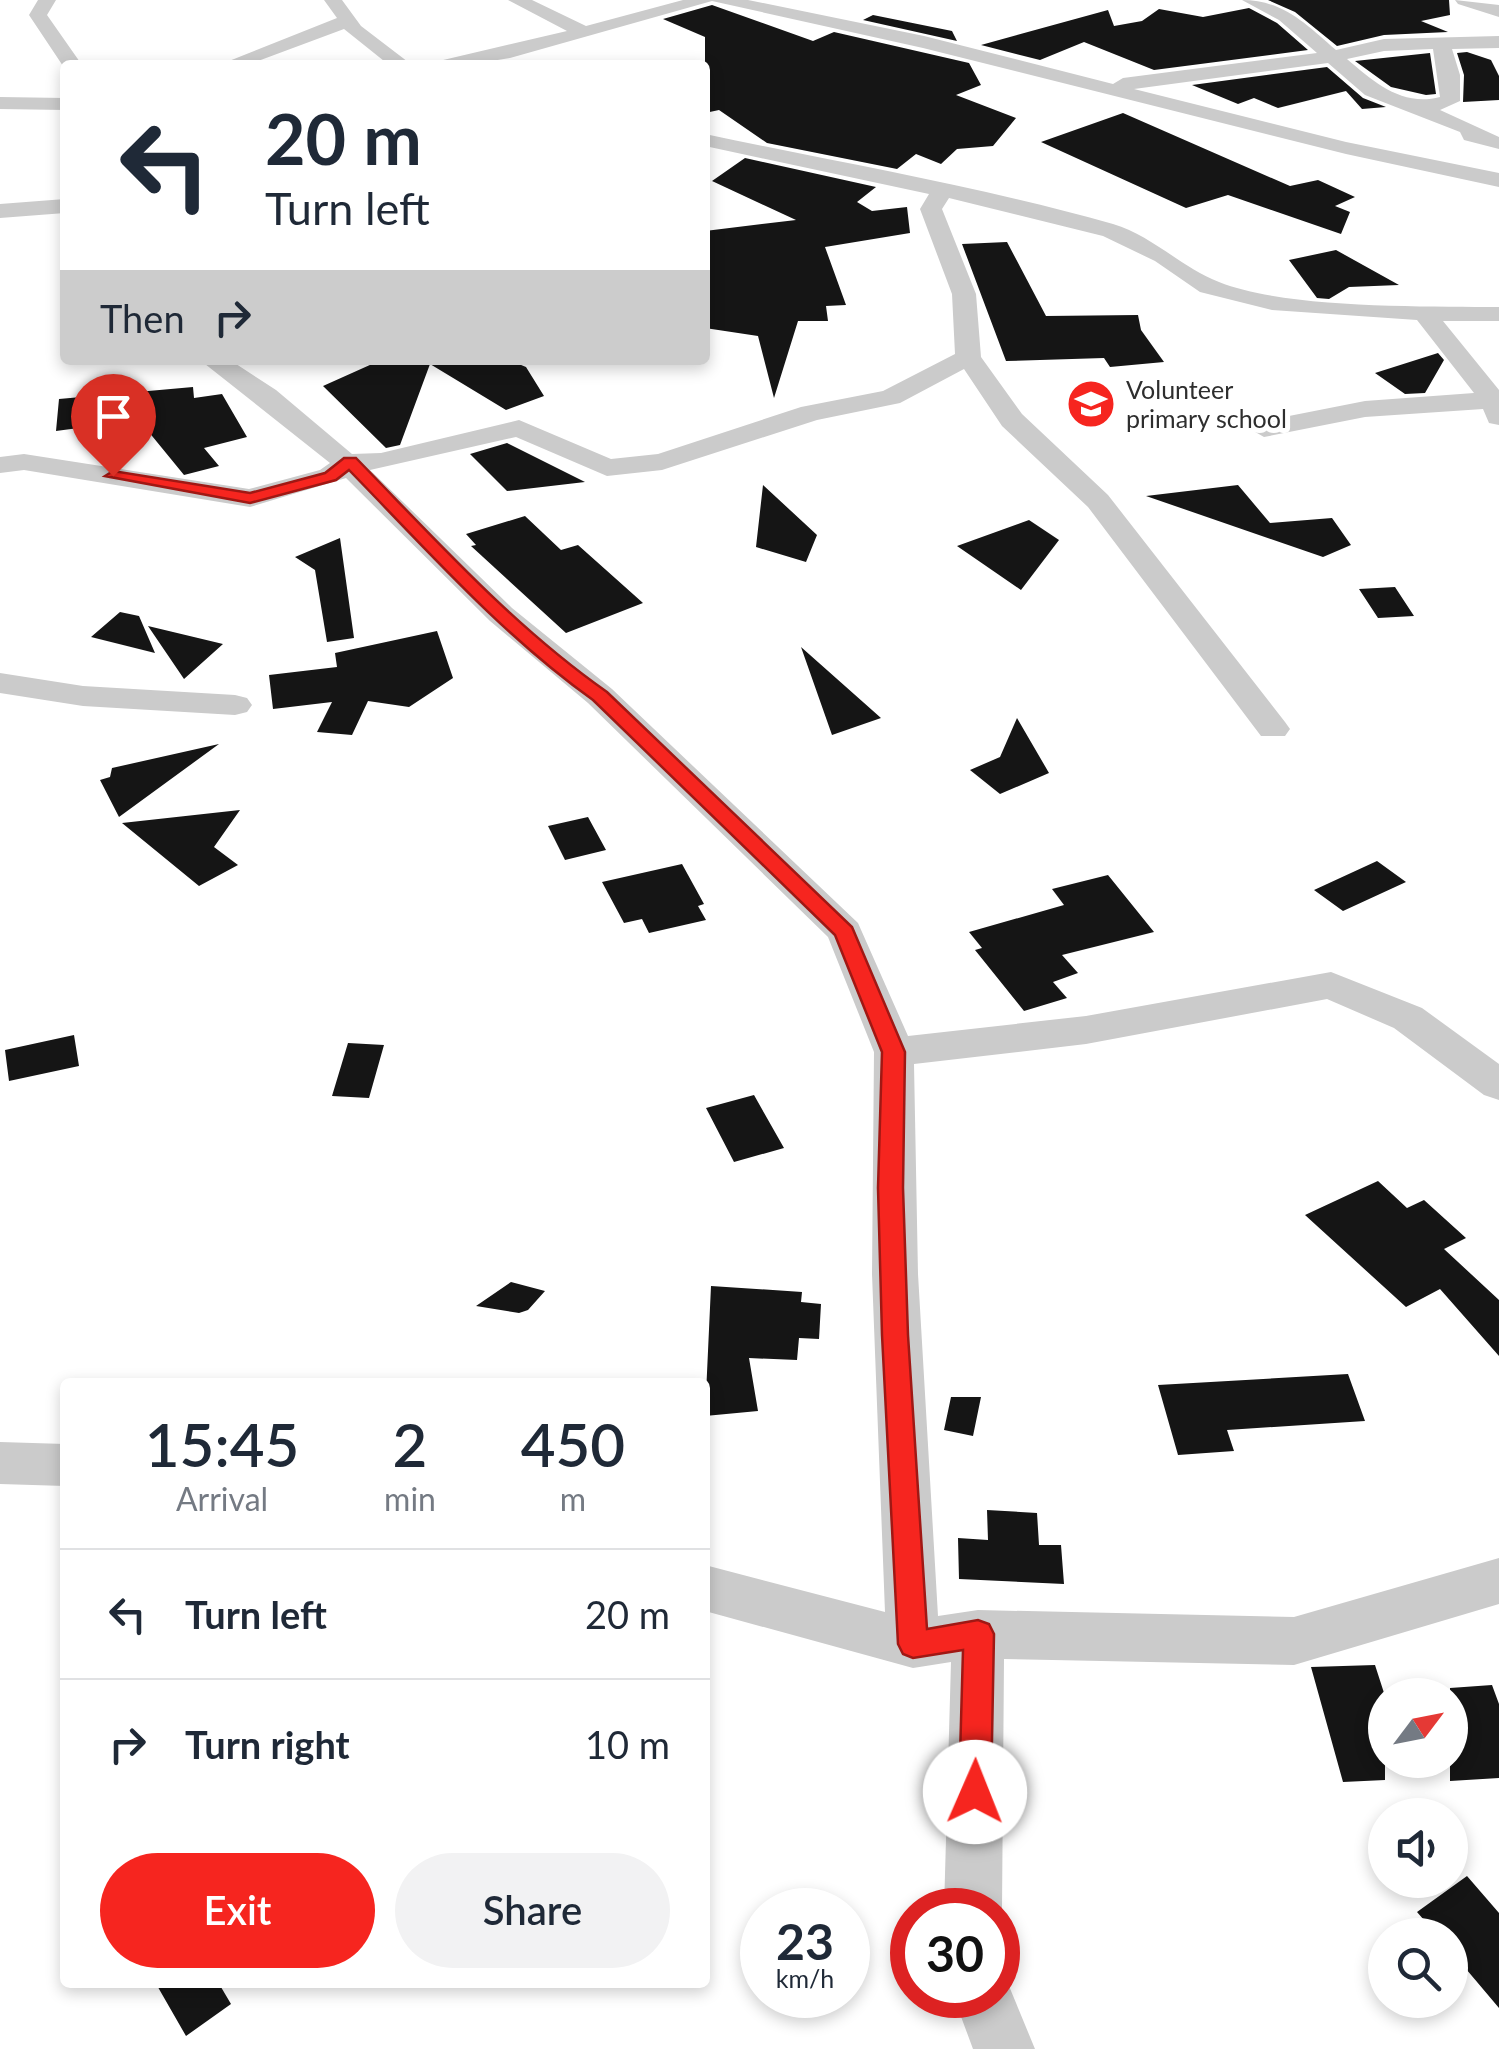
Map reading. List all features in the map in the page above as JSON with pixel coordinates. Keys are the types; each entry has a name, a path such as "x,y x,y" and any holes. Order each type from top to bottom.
{"street":[{"path":"47,0 38,15 42,26 61,44 69,60"},
{"path":"334,0 347,21 394,60"},
{"path":"517,0 584,32"},
{"path":"462,60 510,52 704,0"},
{"path":"721,0 924,42 1346,148 1499,180"},
{"path":"1252,0 1286,16 1372,92 1471,129 1471,136 1499,143"},
{"path":"1464,0 1499,11"},
{"path":"242,60 347,21"},
{"path":"1109,87 1206,70 1329,57 1384,45 1442,47 1499,42"},
{"path":"1419,108 1450,101 1442,47"},
{"path":"0,104 60,104"},
{"path":"710,141 943,189 1110,231 1163,256 1209,288 1272,304 1499,314"},
{"path":"943,189 931,210 964,294 968,357 1012,420 1098,501 1273,729"},
{"path":"0,211 60,206"},
{"path":"1424,313 1496,408"},
{"path":"0,465 24,462 250,498 330,476 350,462 382,461 519,428 607,468 662,462 810,414 891,397 968,357"},
{"path":"220,365 350,462 484,600 559,667 600,696 845,932 894,1052 890,1188 913,1644"},
{"path":"1264,429 1364,409 1496,408"},
{"path":"0,683 83,696 235,705"},
{"path":"894,1052 1086,1030 1331,985 1408,1018 1499,1084"},
{"path":"0,1463 60,1465"},
{"path":"710,1589 913,1644 978,1634 1294,1642 1499,1582"},
{"path":"973,1888 978,1634"},
{"path":"992,2018 1004,2049"}],"building":[{"path":"1268,0 1449,0 1450,15 1421,21 1448,32 1384,35 1337,46 1295,12"},
{"path":"712,5 813,41 834,32 969,63 981,85 956,95 1016,118 993,146 957,149 941,164 916,154 897,169 767,143 719,110 710,112 710,60 705,60 705,37 663,19"},
{"path":"1249,8 1277,23 1308,50 1154,70 1084,42 1040,60 981,45 1108,10 1114,26 1142,21 1159,9 1203,17"},
{"path":"873,15 952,31 957,41 863,20"},
{"path":"1430,53 1436,94 1391,87 1355,61"},
{"path":"1457,53 1491,60 1499,76 1499,100 1463,102 1464,75"},
{"path":"1327,67 1363,98 1386,107 1362,109 1346,91 1278,108 1254,98 1238,104 1192,85"},
{"path":"1123,113 1290,186 1318,180 1355,197 1335,206 1350,212 1341,234 1228,195 1186,208 1041,142"},
{"path":"745,158 876,187 857,202 872,211 907,207 910,233 825,247 846,305 826,306 828,321 798,321 774,398 758,336 710,329 710,230 796,220 712,181"},
{"path":"1007,242 1046,316 1138,315 1141,330 1164,362 1110,367 1104,358 1006,361 962,244"},
{"path":"1336,250 1399,285 1349,287 1329,299 1317,298 1289,260"},
{"path":"1438,353 1444,360 1425,393 1405,394 1375,373"},
{"path":"370,365 430,365 400,445 386,448 323,386"},
{"path":"432,365 526,367 544,396 506,410"},
{"path":"193,387 194,398 222,394 247,437 204,448 219,466 184,475 139,420 56,431 59,399"},
{"path":"507,443 585,482 507,491 470,454"},
{"path":"763,485 817,535 806,562 756,547"},
{"path":"1238,485 1270,523 1332,518 1351,545 1323,557 1146,496"},
{"path":"525,516 561,550 578,545 643,603 566,633 471,546 476,545 466,534"},
{"path":"1029,520 1059,540 1021,590 957,546"},
{"path":"340,538 354,638 327,642 315,570 295,557"},
{"path":"1395,587 1414,616 1378,618 1359,589"},
{"path":"120,612 139,616 155,653 91,637"},
{"path":"148,626 223,644 184,679"},
{"path":"437,631 453,678 409,707 368,701 352,735 317,732 332,702 273,709 269,675 337,667 335,653"},
{"path":"801,647 881,718 832,735"},
{"path":"1017,718 1049,773 1000,794 970,770 1000,757"},
{"path":"219,744 119,817 100,780 110,777 112,768"},
{"path":"240,810 214,847 238,865 199,886 122,823"},
{"path":"588,817 606,850 565,860 548,826"},
{"path":"1377,861 1406,882 1343,911 1314,890"},
{"path":"682,864 704,904 698,906 706,920 649,933 642,919 624,923 602,882"},
{"path":"1108,875 1154,932 1062,955 1078,973 1053,982 1067,998 1024,1011 975,950 982,948 969,932 1064,905 1052,889"},
{"path":"74,1035 79,1066 9,1081 5,1050"},
{"path":"348,1043 384,1045 369,1098 332,1096"},
{"path":"754,1095 784,1148 734,1162 706,1108"},
{"path":"1378,1181 1407,1208 1424,1200 1466,1238 1444,1249 1499,1300 1499,1356 1440,1289 1406,1307 1305,1215"},
{"path":"511,1282 545,1291 528,1310 519,1313 476,1306"},
{"path":"711,1286 802,1292 801,1302 821,1304 819,1339 799,1338 797,1360 749,1358 758,1411 710,1416 710,1378 707,1378"},
{"path":"1348,1374 1365,1421 1227,1430 1234,1451 1178,1455 1158,1385"},
{"path":"951,1397 981,1397 973,1436 944,1430"},
{"path":"987,1510 1037,1513 1039,1545 1061,1545 1064,1584 959,1579 958,1538 988,1540"},
{"path":"1375,1665 1379,1678 1368,1678 1368,1778 1385,1780 1343,1782 1311,1667"},
{"path":"1492,1685 1499,1704 1499,1778 1450,1781 1468,1778 1468,1687"},
{"path":"1468,1877 1499,1913 1499,2008 1468,1971 1468,1918 1422,1918 1417,1912 1436,1898 1468,1898"},
{"path":"158,1988 222,1988 231,2004 186,2036"}],"place":[{"name":"Volunteer primary school","path":"1091,404"}],"route":[{"path":"113,476 250,498 330,476 350,462 484,600 510,619 559,667 600,696 845,932 894,1052 890,1188 913,1644 978,1634 975,1792"}]}
